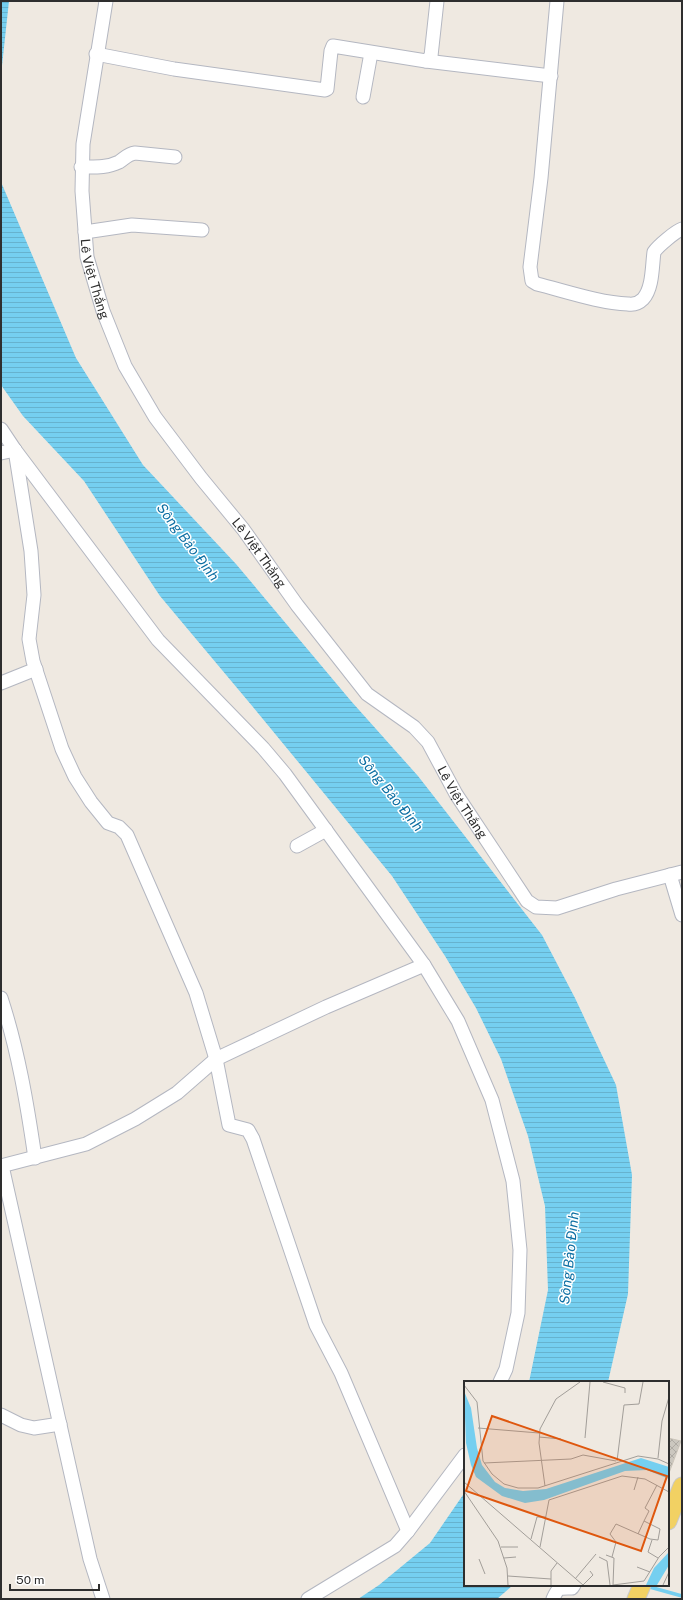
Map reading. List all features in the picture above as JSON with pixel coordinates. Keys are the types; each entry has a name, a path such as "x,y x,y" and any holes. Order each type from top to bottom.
{"main road":[{"path":"669,1518 682,1486"},
{"path":"636,1599 642,1586"}],"street":[{"name":"Lê Việt Thắng","path":"106,1 96,54 81,167 85,232 88,257 103,311 125,366 155,418 201,478 243,529 297,605 367,694 414,727 428,742 456,794 528,901 536,907 556,908 616,889 676,873"},
{"path":"426,61 431,56 438,1"},
{"path":"557,1 541,178 530,267 532,281 537,284 608,301 636,304 641,301 648,290 654,252 657,247 678,230 682,229"},
{"path":"96,54 174,69 322,90 327,89 331,51 333,46 426,61 551,76"},
{"path":"363,97 371,53"},
{"path":"81,167 110,166 135,152 175,157"},
{"path":"85,232 132,225 202,230"},
{"path":"1,429 15,450 158,640 263,748 285,774 424,966 458,1022 492,1100 513,1181 520,1250 518,1313 506,1369 500,1381"},
{"path":"1,453 15,450"},
{"path":"15,450 31,551 34,595 29,640 36,669 62,749 75,777 91,802 108,823 119,827 127,835 191,980 216,1059 229,1125 248,1130 253,1139 316,1326 341,1373 408,1531"},
{"path":"1,683 36,669"},
{"path":"297,846 326,830"},
{"path":"676,873 682,915"},
{"path":"103,1599 90,1559 2,1166 86,1144 135,1120 176,1093 216,1059 326,1007 424,966"},
{"path":"1,998 9,1021 23,1078 34,1158"},
{"path":"1,1415 21,1425 34,1428 60,1424"},
{"path":"308,1599 395,1546 464,1456"},
{"path":"553,1599 556,1590 559,1588 572,1588 573,1586"}],"water":[{"path":"1,1 9,1 1,75"},
{"name":"Sông Bảo Định","path":"1,182 76,358 143,465 236,564 351,701 418,776 542,935 575,998 616,1085 632,1175 628,1294 608,1381 529,1381 548,1290 545,1206 528,1136 501,1059 476,1008 445,956 392,876 160,596 84,481 23,416 1,385"},
{"path":"464,1493 464,1586 512,1586 497,1599 358,1599 379,1585 430,1543"}],"building":[{"path":"669,1438 681,1441 669,1473"}],"waterway":[{"path":"646,1586 682,1596"}]}
